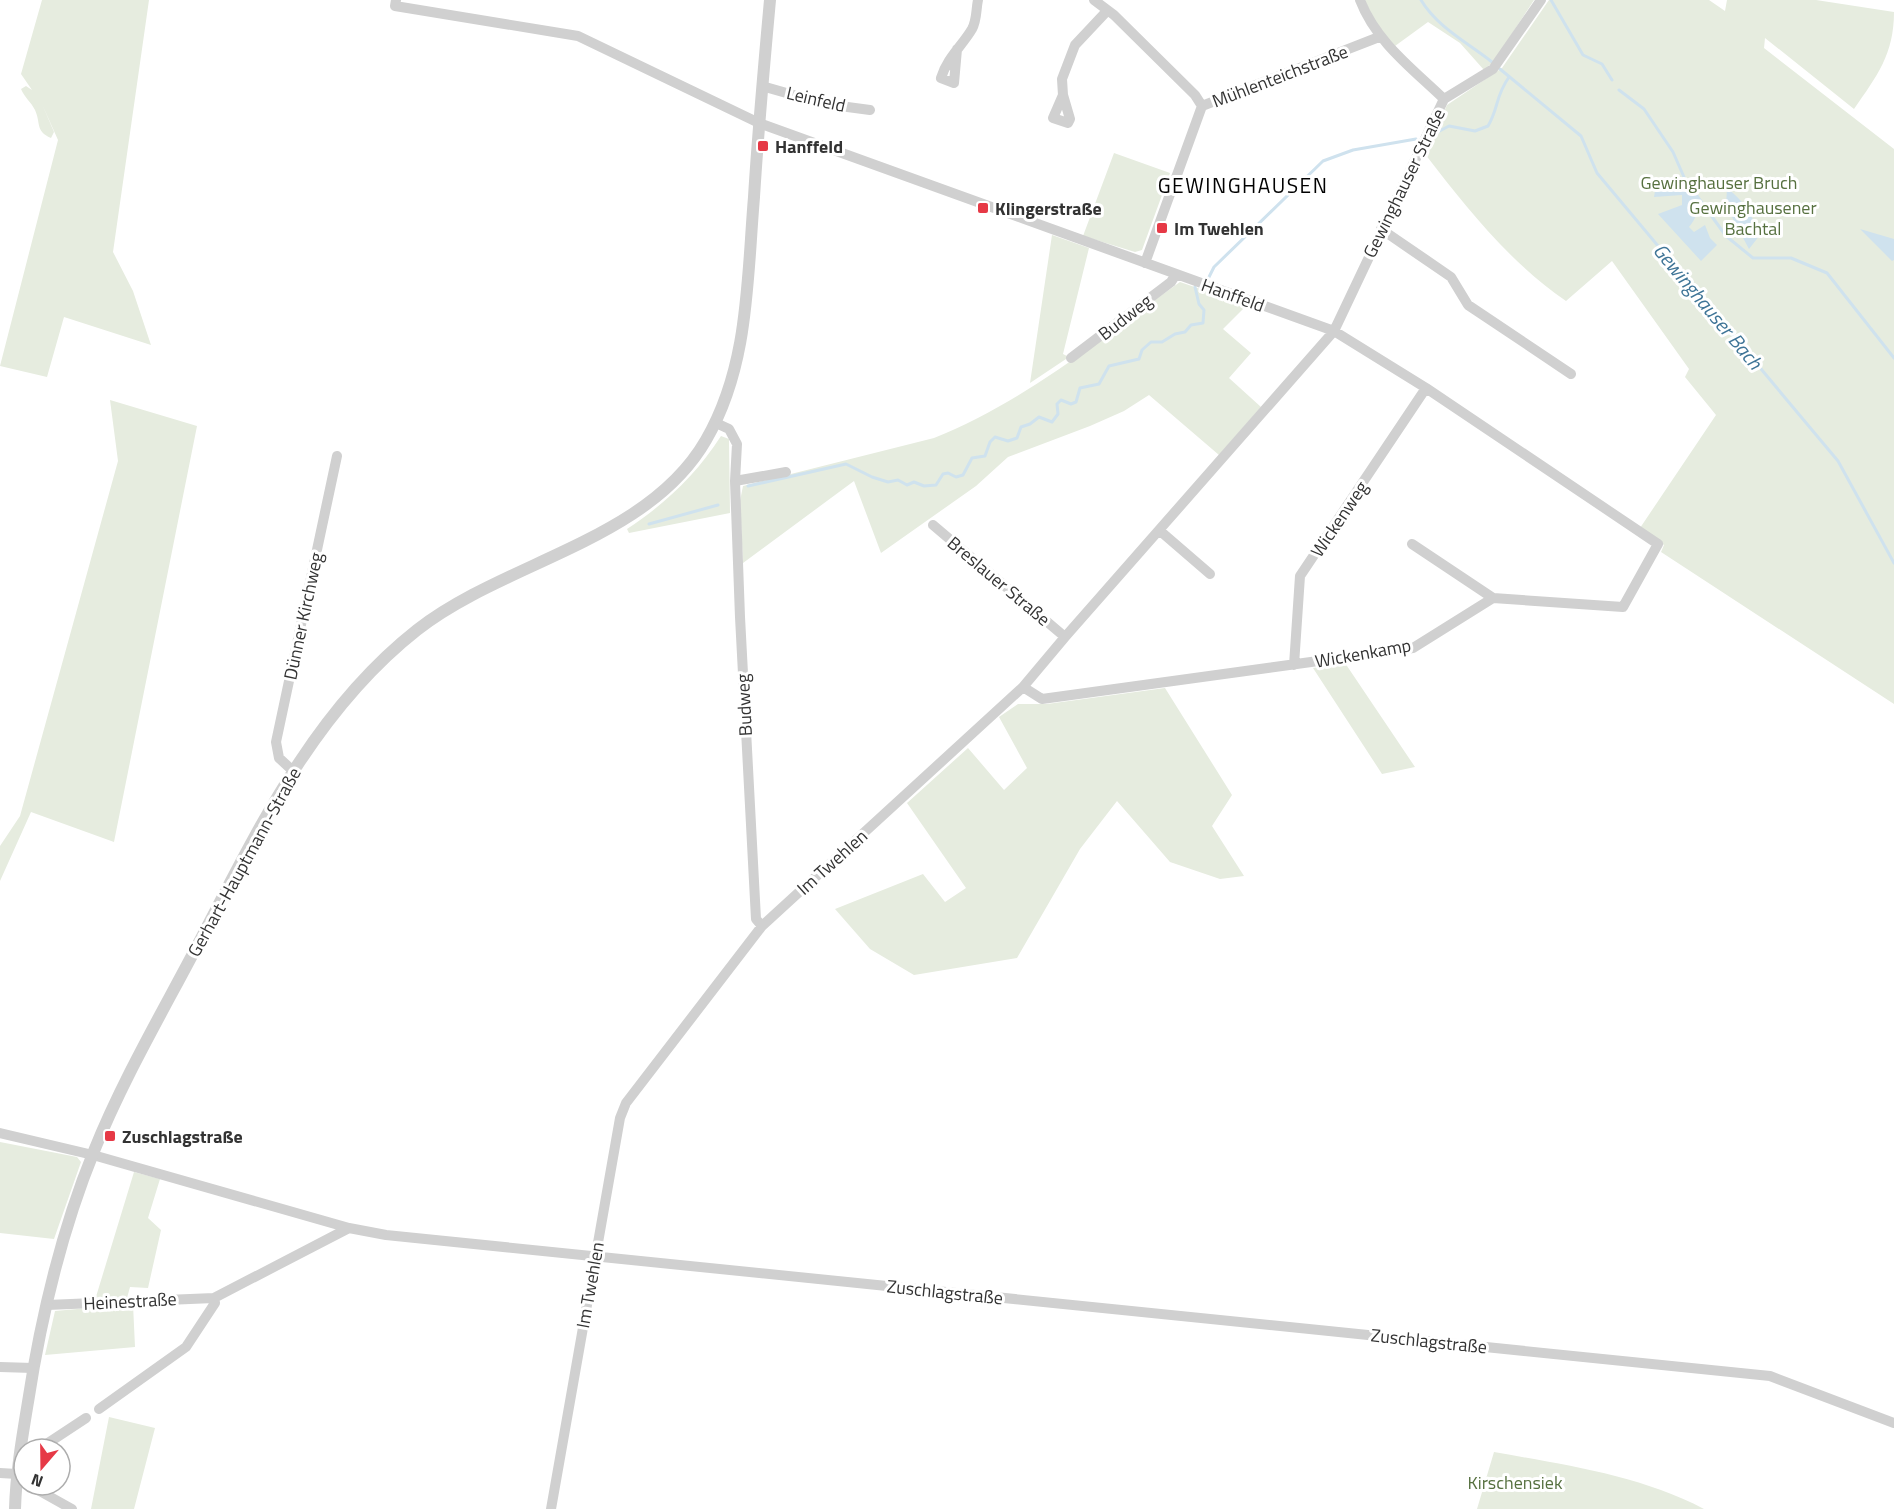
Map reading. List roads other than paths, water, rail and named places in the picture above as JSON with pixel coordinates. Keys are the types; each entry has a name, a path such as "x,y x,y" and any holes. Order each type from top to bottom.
{"street":[{"name":"Gerhart-Hauptmann-Straße","path":"24,1437 33,1368 46,1305 68,1222 93,1155 128,1079 227,888 292,770 332,716 376,665 421,627 514,573 634,513 692,462 716,423 731,386 739,357 770,0"},
{"path":"957,49 975,22 978,0"},
{"path":"1094,0 1135,35 1196,96 1202,106"},
{"path":"1360,0 1368,20 1379,37 1444,99"},
{"name":"Gewinghauser Straße","path":"1334,330 1444,99 1496,66 1541,0"},
{"name":"Hanffeld","path":"396,3 578,36 759,123 1334,330 1426,388 1658,544 1623,607 1493,597"},
{"path":"1063,96 1062,79 1075,45 1106,12"},
{"name":"Mühlenteichstraße","path":"1145,263 1202,106 1379,37"},
{"name":"Leinfeld","path":"762,86 825,104 870,110"},
{"path":"1381,229 1451,277 1468,305 1571,374"},
{"name":"Budweg","path":"1071,358 1171,282 1176,274"},
{"name":"Im Twehlen","path":"550,1509 620,1118 626,1103 762,926 1023,687 1334,330"},
{"name":"Wickenweg","path":"1294,665 1300,576 1426,388"},
{"name":"Budweg","path":"716,423 729,429 737,444 735,481 755,908 756,919 762,926"},
{"name":"Dünner Kirchweg","path":"292,770 279,758 276,742 337,456"},
{"path":"735,481 786,472"},
{"name":"Breslauer Straße","path":"933,525 1065,637"},
{"path":"1158,530 1210,574"},
{"path":"1412,544 1493,597"},
{"name":"Wickenkamp","path":"1023,687 1042,699 1413,648 1493,597"},
{"name":"Zuschlagstraße","path":"0,1133 93,1155 349,1228 386,1235 1770,1376 1894,1423"},
{"name":"Heinestraße","path":"46,1305 214,1298 349,1228"},
{"path":"99,1410 186,1347 215,1302 214,1298"},
{"path":"0,1368 33,1368"},
{"path":"57,1437 86,1418"},
{"path":"50,1497 72,1509"}],"water":[{"path":"1678,179 1696,184 1698,207 1689,227 1694,232 1705,225 1710,238 1717,245 1701,261 1658,214 1682,205 1682,195 1654,197 1656,185"},
{"path":"1727,188 1747,209 1760,235 1749,249 1726,206"},
{"path":"1860,229 1894,239 1894,260 1892,261"}],"waterway":[{"name":"Gewinghauser Bach","path":"1421,0 1444,26 1492,62"},
{"path":"1551,0 1583,55 1602,64 1612,80"},
{"name":"Gewinghauser Bach","path":"1500,69 1581,136 1597,173 1838,461 1894,563"},
{"path":"1434,134 1449,126 1475,131 1488,126 1501,90 1509,77"},
{"path":"1619,90 1644,109 1673,152 1687,184"},
{"path":"1207,281 1214,267 1323,161 1353,150 1416,139"},
{"path":"1697,196 1726,236 1753,258 1791,258 1827,273 1894,358"},
{"path":"748,486 846,464 872,477 888,482 898,480 907,485 914,482 924,486 936,485 943,474 948,473 956,477 963,475 972,458 985,456 990,442 995,437 1008,441 1017,438 1021,427 1039,417 1052,422 1058,414 1057,404 1061,400 1071,404 1076,402 1080,388 1099,384 1109,366 1139,359 1142,350 1151,342 1162,342 1175,334 1185,332 1191,325 1203,323 1204,310 1199,304 1195,287"},
{"path":"649,524 718,505"}],"place":[{"name":"Hanffeld","path":"763,146"},
{"name":"Klingerstraße","path":"983,208"},
{"name":"Im Twehlen","path":"1162,228"},
{"name":"Zuschlagstraße","path":"110,1136"}],"district":[{"name":"GEWINGHAUSEN","path":"1243,185"}],"park label":[{"name":"Gewinghauser Bruch","path":"1719,182"},
{"name":"Gewinghausener Bachtal","path":"1753,217"},
{"name":"Kirschensiek","path":"1515,1482"}]}
